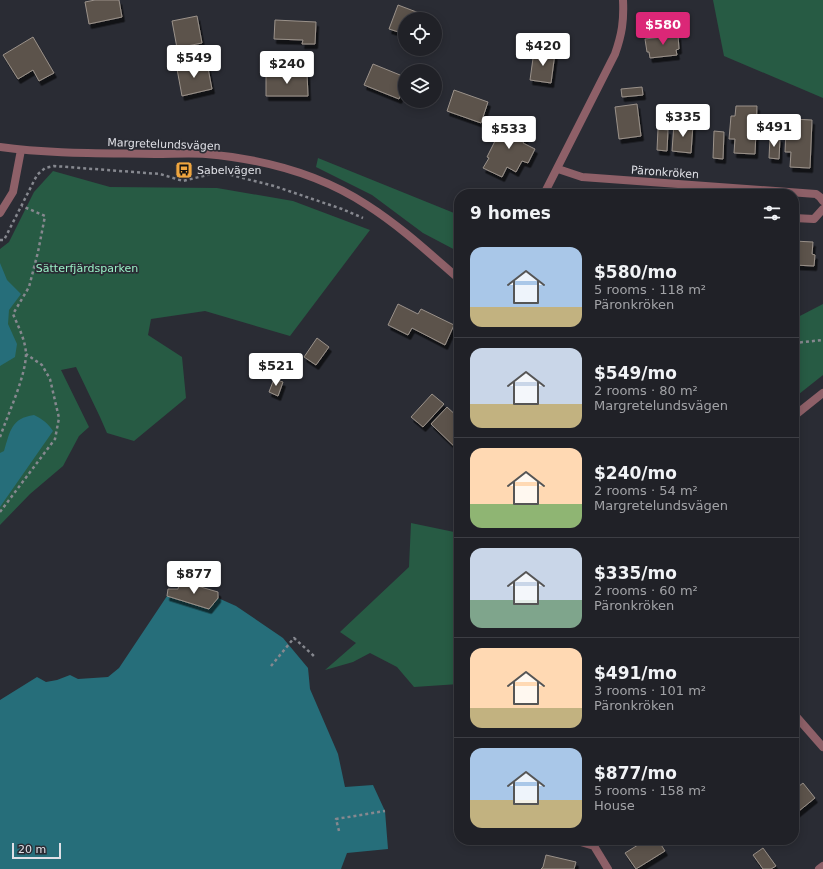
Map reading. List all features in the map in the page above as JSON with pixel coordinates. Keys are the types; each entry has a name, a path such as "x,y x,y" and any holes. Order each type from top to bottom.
{"street":[{"path":"547,189 619,44 623,27 623,0"},
{"name":"Margretelundsvägen","path":"0,147 21,150 87,153 205,154 236,158 291,170 313,177 366,204 411,237 454,275"},
{"path":"0,213 13,192 21,150"},
{"name":"Päronkröken","path":"558,169 582,177 724,189"},
{"name":"Päronkröken","path":"799,194 816,194 823,201"},
{"path":"799,218 814,219 823,208"},
{"path":"799,412 823,393"},
{"path":"799,720 823,747"},
{"path":"596,845 608,869"},
{"path":"819,869 823,866"}],"path":[{"path":"0,240 4,240 37,175 45,168 54,166 160,174 183,181 219,172 274,186 342,209 367,220"},
{"path":"0,437 22,376 26,354 13,314 29,287 45,216 22,206"},
{"path":"799,342 823,340"},
{"path":"0,512 54,439 59,418 50,380 42,365 26,354"},
{"path":"271,666 294,638 315,657"},
{"path":"339,831 336,819 385,811"}],"green space":[{"path":"713,0 823,0 823,98 724,56"},
{"path":"318,158 454,213 454,249 423,233 372,195 316,167"},
{"name":"Sätterfjärdsparken","path":"53,171 110,187 217,188 293,201 370,230 290,336 205,311 151,319 148,335 182,357 186,398 134,441 107,433 76,367 61,370 89,427 79,436 63,466 30,494 0,525 0,249 9,242 34,192"},
{"path":"823,304 823,375 799,394 799,316"},
{"path":"411,523 454,532 454,684 414,687 397,667 370,653 353,662 325,670 356,643 340,632 409,567"}],"water":[{"path":"0,263 7,280 21,294 9,310 8,324 17,344 15,357 0,366"},
{"path":"34,415 45,422 53,431 0,507 0,453 4,451 10,432 16,423 20,419"},
{"path":"167,596 209,609 218,598 236,606 283,638 308,668 310,689 338,754 345,787 373,785 385,811 388,849 347,853 341,869 0,869 0,700 37,677 46,682 70,675 78,679 108,677 119,668"}],"building":[{"path":"95,0 119,0 122,17 89,24 85,2"},
{"path":"398,5 416,12 398,12 398,32 389,29"},
{"path":"197,16 202,43 177,48 172,21"},
{"path":"275,20 316,22 315,44 302,44 303,40 274,39"},
{"path":"667,23 668,31 647,34 646,25"},
{"path":"678,35 679,49 676,50 677,55 650,58 649,52 647,52 645,39"},
{"path":"33,37 54,73 39,81 33,70 18,79 3,55"},
{"path":"534,51 555,53 551,83 530,80"},
{"path":"207,63 212,89 182,96 177,69"},
{"path":"373,64 398,74 398,99 364,85"},
{"path":"266,73 307,73 308,96 266,96"},
{"path":"642,87 643,95 622,97 621,89"},
{"path":"454,90 488,102 481,123 447,111"},
{"path":"637,104 641,136 619,139 615,107"},
{"path":"736,106 757,106 755,154 734,153 735,139 729,139 731,116 735,116"},
{"path":"792,119 812,120 810,168 790,167 791,152 785,152 786,130 792,130"},
{"path":"509,121 529,131 523,143 535,149 528,163 522,161 516,172 507,167 502,177 483,168 489,158 487,157 500,131 503,132"},
{"path":"674,123 693,124 691,153 672,151"},
{"path":"658,129 668,130 667,151 657,150"},
{"path":"714,131 724,132 723,159 713,158"},
{"path":"770,137 780,138 779,159 769,158"},
{"path":"799,241 813,242 812,254 815,255 814,266 799,265"},
{"path":"398,304 418,314 421,309 454,325 445,345 412,328 408,335 388,325"},
{"path":"317,338 329,347 316,365 304,357"},
{"path":"274,379 283,382 278,396 269,392"},
{"path":"432,394 444,404 423,427 411,417"},
{"path":"447,407 454,413 454,446 431,424"},
{"path":"180,581 218,592 218,598 209,609 167,596 168,589 178,589"},
{"path":"803,783 815,798 799,811 799,786"},
{"path":"638,845 661,845 665,851 636,869 625,853"},
{"path":"763,848 776,866 771,869 763,869 753,855"},
{"path":"546,855 576,862 574,869 541,869 543,867"}],"place":[{"name":"Sabelvägen","path":"184,170"}]}
